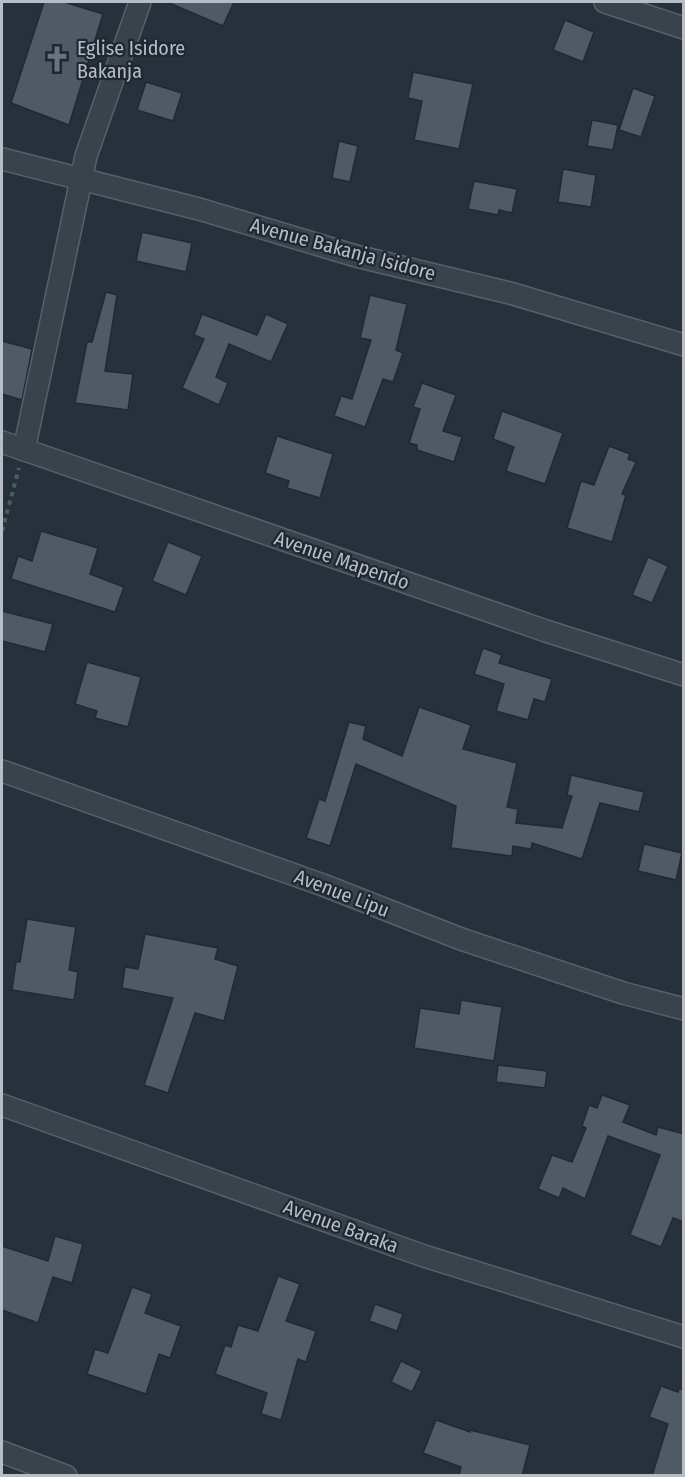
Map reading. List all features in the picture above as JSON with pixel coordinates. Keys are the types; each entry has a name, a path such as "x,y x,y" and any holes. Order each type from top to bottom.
{"street":[{"path":"24,450 92,133 140,2"},
{"path":"605,2 684,28"},
{"name":"Avenue Bakanja Isidore","path":"2,159 199,209 356,256 510,293 684,345"},
{"name":"Avenue Mapendo","path":"2,442 546,631 684,675"},
{"name":"Avenue Lipu","path":"2,771 323,885 461,939 623,993 684,1009"},
{"name":"Avenue Baraka","path":"2,1105 424,1256 684,1337"},
{"path":"2,1452 66,1476"}],"path":[{"path":"2,531 24,450"}],"building":[{"name":"Eglise Isidore Bakanja","path":"44,2 64,2 103,14 69,125 11,103"},
{"path":"167,2 234,2 223,26"},
{"path":"565,20 594,32 583,62 553,50"},
{"path":"413,72 473,84 459,149 414,140 422,101 408,98"},
{"path":"146,82 182,93 173,121 137,110"},
{"path":"633,88 655,96 641,137 619,130"},
{"path":"592,120 618,125 613,150 587,146"},
{"path":"339,141 358,146 350,182 332,178"},
{"path":"563,169 596,175 591,207 558,202"},
{"path":"474,181 517,189 512,213 499,210 498,215 468,209"},
{"path":"142,232 192,243 186,272 136,261"},
{"path":"106,292 117,295 105,371 133,374 128,410 75,403 87,342 92,342"},
{"path":"370,295 407,304 396,350 403,353 393,382 383,379 365,427 334,416 341,396 352,399 371,340 360,338"},
{"path":"202,314 257,335 266,314 288,324 271,362 229,344 216,377 228,383 219,405 182,388 204,339 194,335"},
{"path":"2,341 32,349 22,400 2,394"},
{"path":"422,383 456,395 443,431 462,437 454,462 417,450 417,445 409,443 420,409 413,407"},
{"path":"502,411 563,433 545,484 506,471 514,447 493,439"},
{"path":"277,436 333,454 320,498 287,488 289,481 265,473"},
{"path":"609,446 630,454 628,459 636,462 622,494 626,495 612,542 567,528 581,481 594,485"},
{"path":"41,531 98,548 90,574 124,587 115,612 11,579 18,556 32,561"},
{"path":"168,542 202,556 186,595 152,581"},
{"path":"648,557 668,566 652,603 632,595"},
{"path":"2,611 53,624 45,652 2,641"},
{"path":"483,648 502,655 499,663 552,679 545,702 534,699 528,720 496,711 504,684 474,674"},
{"path":"87,662 141,677 128,727 95,718 97,711 75,704"},
{"path":"419,707 471,725 463,749 517,763 507,807 518,809 516,823 562,828 572,796 567,795 571,775 644,792 639,812 600,803 582,859 532,843 531,849 513,846 512,856 451,848 456,806 356,764 330,846 306,838 319,799 325,801 349,722 366,726 363,739 402,756"},
{"path":"644,844 682,853 676,880 638,871"},
{"path":"27,919 76,927 69,970 78,972 74,1000 12,990 16,962 20,962"},
{"path":"145,934 218,948 215,959 238,966 224,1021 195,1013 168,1093 144,1085 173,998 122,988 125,967 138,969"},
{"path":"461,1000 502,1007 494,1061 414,1048 420,1008 459,1014"},
{"path":"498,1065 547,1071 545,1088 496,1082"},
{"path":"602,1095 630,1105 623,1122 656,1135 658,1127 684,1134 684,1222 673,1218 661,1247 630,1235 660,1155 608,1136 585,1199 563,1188 559,1198 538,1189 552,1155 572,1162 586,1128 582,1126 589,1105 597,1108"},
{"path":"55,1236 83,1244 72,1283 53,1277 38,1323 2,1310 2,1246 48,1261"},
{"path":"278,1276 300,1284 286,1321 316,1331 306,1362 298,1359 281,1420 261,1414 267,1393 215,1374 225,1345 231,1347 238,1325 258,1331"},
{"path":"132,1287 152,1294 145,1313 181,1326 170,1358 159,1354 146,1394 87,1374 95,1349 108,1353"},
{"path":"375,1304 403,1314 397,1331 369,1321"},
{"path":"401,1361 422,1371 412,1392 391,1382"},
{"path":"661,1386 678,1392 679,1389 684,1389 684,1476 652,1476 668,1424 649,1417"},
{"path":"436,1420 470,1432 470,1430 530,1445 522,1476 459,1476 461,1467 423,1453"}],"place":[{"name":"Eglise Isidore Bakanja","path":"57,59"}]}
